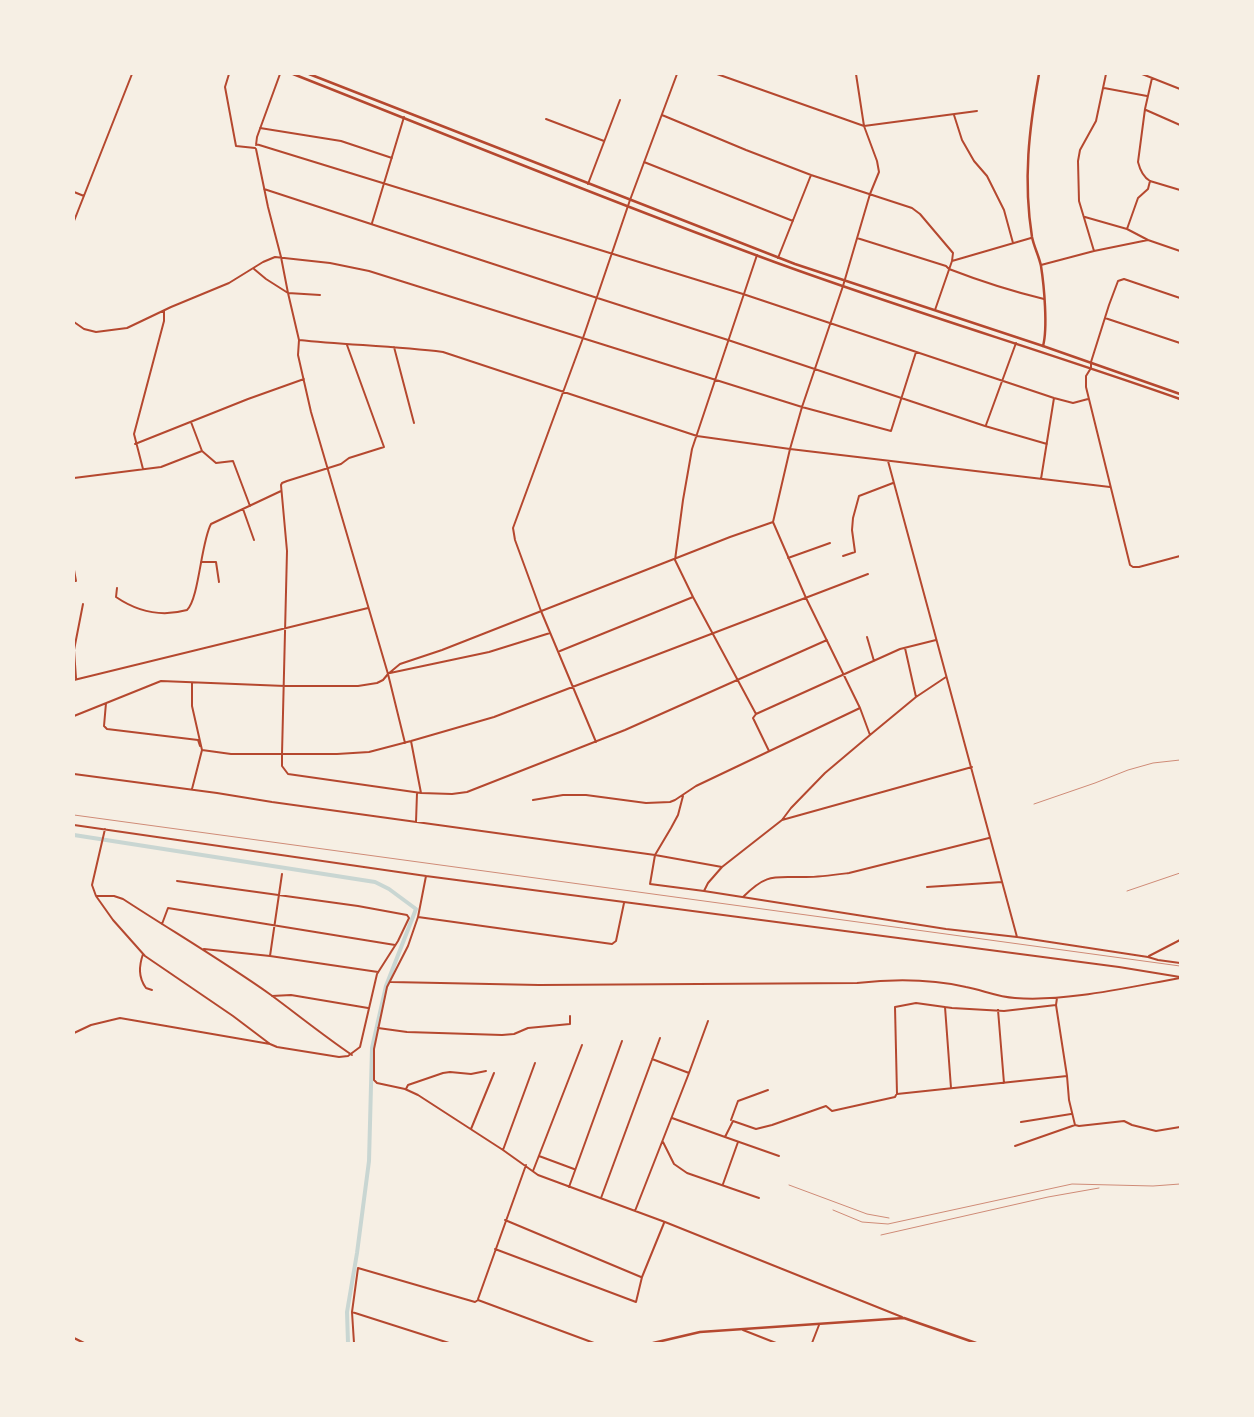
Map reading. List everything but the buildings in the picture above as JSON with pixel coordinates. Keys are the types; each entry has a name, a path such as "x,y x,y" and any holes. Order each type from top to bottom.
{"main road":[{"path":"293,74 628,207 757,255 843,286 1180,399"},
{"path":"309,74 778,258 1091,362 1180,394"},
{"path":"1039,74 1026,173 1032,238 1041,265 1044,299 1043,346"},
{"path":"653,1343 700,1332 904,1318 976,1343"},
{"path":"74,1338 84,1343"}],"street":[{"path":"74,221 132,74"},
{"path":"229,74 225,87 236,146 256,148"},
{"path":"280,74 260,128 256,148 299,340 298,355 311,412 388,674 406,743"},
{"path":"596,742 541,611 515,540 513,528 677,74"},
{"path":"717,74 864,126 977,111"},
{"path":"856,74 864,126 880,172 870,194 843,286 802,407 773,522 806,598 860,708 870,735"},
{"path":"1094,251 1079,201 1077,174 1082,146 1096,121 1106,74"},
{"path":"1142,74 1180,89"},
{"path":"1152,78 1147,96 1138,162 1145,178 1180,190"},
{"path":"1104,88 1147,96"},
{"path":"588,184 620,100"},
{"path":"1145,109 1180,124"},
{"path":"662,115 746,150 912,208 920,214 938,237 950,248 953,254 933,311"},
{"path":"954,115 962,140 974,161 987,176 1004,210 1013,243"},
{"path":"372,223 404,118"},
{"path":"546,119 604,141"},
{"path":"260,128 341,141 392,158"},
{"path":"256,144 743,294 1054,398 1073,403 1088,399"},
{"path":"644,162 793,221"},
{"path":"778,258 811,174"},
{"path":"1127,229 1138,198 1148,189 1150,181"},
{"path":"264,189 815,368 986,426 1047,444"},
{"path":"74,192 84,196"},
{"path":"1085,217 1127,229 1148,240 1180,251"},
{"path":"857,238 946,266 948,269 1011,291 1044,299"},
{"path":"952,261 1032,238"},
{"path":"1041,265 1094,251 1148,240"},
{"path":"756,714 692,598 675,560 688,467 757,255"},
{"path":"74,322 90,331 127,328 229,283 275,257 330,263 369,271 802,407 891,431 916,352"},
{"path":"253,268 288,293 320,295"},
{"path":"1180,298 1122,280 1117,283 1091,362 1091,368 1086,374 1085,381 1130,565 1140,567 1180,556"},
{"path":"143,469 135,444 134,434 164,321 164,311"},
{"path":"1105,318 1180,343"},
{"path":"299,340 443,352 697,436 790,449 1110,487"},
{"path":"986,426 1016,343"},
{"path":"347,345 384,447 349,458 341,464 282,483 281,485 287,552 282,766 288,774 417,793 452,794 467,792 596,742 695,700 827,640"},
{"path":"394,347 414,423"},
{"path":"135,444 304,379"},
{"path":"1041,479 1054,398"},
{"path":"191,422 202,451 216,463 233,461 250,506"},
{"path":"74,478 161,467 202,451"},
{"path":"888,460 990,838 1004,882 1017,937"},
{"path":"843,556 855,552 852,530 859,496 893,484"},
{"path":"117,588 116,597 139,610 152,613 187,610 190,608 192,600 206,533 211,524 282,491"},
{"path":"243,509 254,540"},
{"path":"74,716 161,682 285,686 358,686 377,683 383,680 400,664 442,650 730,537 773,522"},
{"path":"788,558 830,543"},
{"path":"201,562 214,562 217,564 219,582"},
{"path":"74,570 76,581 74,581"},
{"path":"202,750 231,754 337,754 369,752 406,743 494,717 868,574"},
{"path":"559,651 692,598"},
{"path":"83,604 74,650 75,680 368,608"},
{"path":"388,674 489,652 551,633"},
{"path":"866,638 874,661"},
{"path":"769,751 753,718 756,714 905,648 936,640"},
{"path":"905,648 916,697"},
{"path":"704,891 708,883 722,867 782,820 825,773 916,697 946,676"},
{"path":"192,683 192,706 202,750 192,790"},
{"path":"106,703 104,726 106,729 198,740 202,750"},
{"path":"533,800 547,796 586,795 646,803 670,802 683,796 696,786 860,708"},
{"path":"411,741 421,793"},
{"path":"782,820 972,767"},
{"path":"74,774 655,855 722,867"},
{"path":"416,822 417,793"},
{"path":"683,796 674,821 655,855 650,884 936,928 1017,937 1180,963"},
{"path":"74,825 624,903 1119,967 1180,978"},
{"path":"105,830 92,882 93,890 113,920 144,954 270,1044 277,1047 344,1058 358,1050 362,1044 368,1008 378,972 407,923 407,915 176,880"},
{"path":"743,897 752,888 772,877 805,878 848,873 990,838"},
{"path":"270,956 282,874"},
{"path":"426,876 418,917 408,946 387,987 373,1058 374,1080 377,1083 405,1089 471,1128 538,1175 665,1222 904,1318"},
{"path":"928,887 1004,882"},
{"path":"96,896 114,896 123,899 272,996 327,1039 352,1055"},
{"path":"418,917 612,944 616,941 624,903"},
{"path":"162,924 168,908 395,945"},
{"path":"1148,957 1180,940"},
{"path":"202,949 270,956 378,972"},
{"path":"144,954 140,965 141,978 146,988 152,990"},
{"path":"390,982 575,985 857,983 901,980 965,986 1009,997 1057,998 1180,978"},
{"path":"272,996 291,995 368,1008"},
{"path":"1057,998 1056,1005 1075,1125"},
{"path":"897,1094 895,1007 916,1003 944,1007 998,1010 1056,1005"},
{"path":"944,1007 951,1088"},
{"path":"998,1010 1004,1083"},
{"path":"378,1028 415,1032 508,1035 528,1028 570,1024 570,1016"},
{"path":"74,1032 91,1025 120,1018 270,1044"},
{"path":"636,1211 690,1074 708,1021"},
{"path":"601,1198 660,1038"},
{"path":"569,1187 622,1041"},
{"path":"533,1171 582,1045"},
{"path":"652,1059 690,1074"},
{"path":"503,1150 535,1063"},
{"path":"405,1089 408,1085 443,1073 472,1074 486,1072"},
{"path":"471,1128 494,1074"},
{"path":"731,1122 756,1129 826,1106 832,1111 895,1097 897,1094 1067,1076"},
{"path":"725,1137 738,1101 768,1090"},
{"path":"1021,1122 1072,1114"},
{"path":"672,1118 779,1156"},
{"path":"1015,1146 1075,1125 1124,1121 1156,1131 1180,1127"},
{"path":"663,1142 674,1164 680,1169 760,1198"},
{"path":"723,1185 738,1142"},
{"path":"539,1156 575,1169"},
{"path":"478,1300 526,1165"},
{"path":"505,1220 642,1277"},
{"path":"496,1249 636,1302 642,1277 665,1222"},
{"path":"354,1343 352,1312 358,1268 476,1302 478,1300 594,1343"},
{"path":"352,1312 449,1343"},
{"path":"812,1343 819,1324"},
{"path":"743,1330 776,1343"}],"waterway":[{"path":"74,835 375,882 389,889 416,909 386,986 372,1048 369,1161 347,1312 348,1343"}],"railway":[{"path":"1034,804 1128,770 1153,763 1180,760"},
{"path":"74,815 1180,966"},
{"path":"1127,891 1180,873"},
{"path":"833,1210 862,1222 888,1224 1072,1184 1153,1186 1180,1184"},
{"path":"789,1185 867,1214 889,1218"},
{"path":"881,1235 1048,1197 1099,1188"}]}
